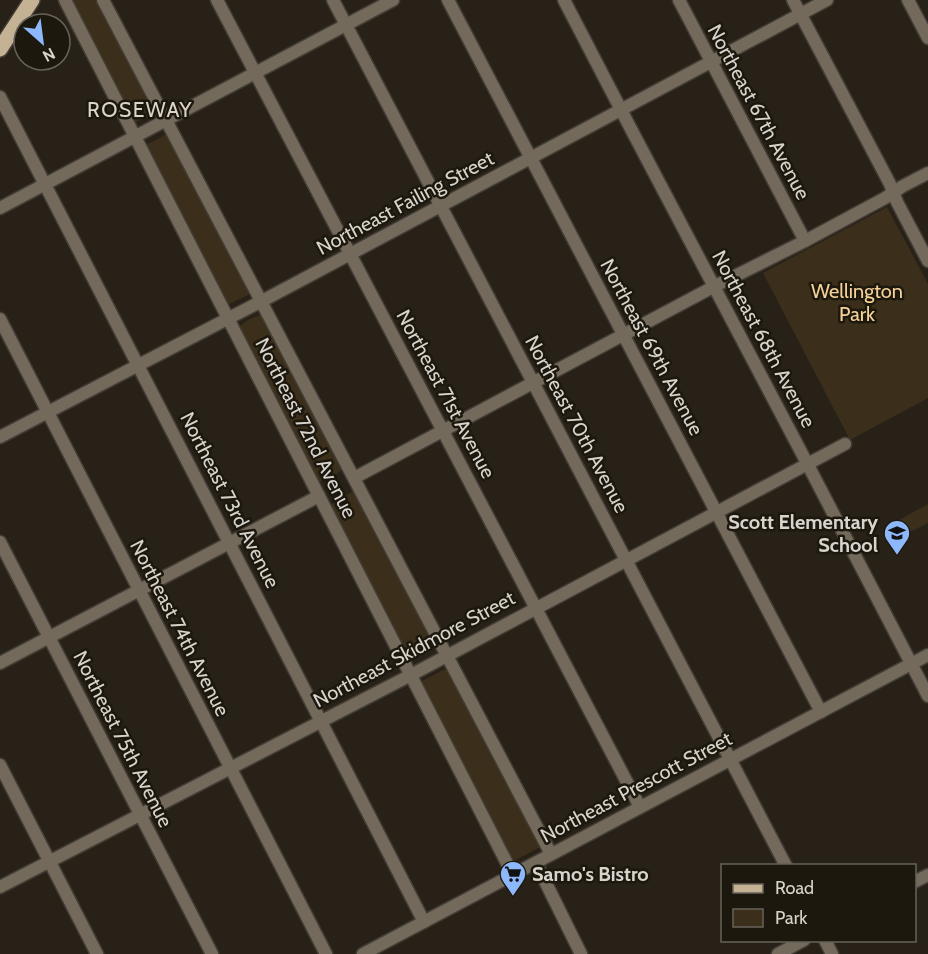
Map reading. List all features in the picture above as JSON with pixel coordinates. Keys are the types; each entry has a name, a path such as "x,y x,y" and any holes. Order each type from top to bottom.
{"main road":[{"path":"0,49 32,0"}],"street":[{"name":"Northeast 72nd Avenue","path":"65,0 513,874"},
{"name":"Northeast 72nd Avenue","path":"103,0 551,854"},
{"name":"Northeast 71st Avenue","path":"217,0 640,807"},
{"name":"Northeast 70th Avenue","path":"333,0 785,864"},
{"path":"0,208 393,0"},
{"name":"Northeast 69th Avenue","path":"448,0 821,712"},
{"name":"Northeast 68th Avenue","path":"564,0 928,696"},
{"name":"Northeast 67th Avenue","path":"679,0 805,241"},
{"path":"793,0 928,261"},
{"name":"Northeast Failing Street","path":"0,437 228,319 827,0"},
{"path":"908,0 928,38"},
{"name":"Northeast 73rd Avenue","path":"0,97 424,922"},
{"path":"354,478 623,334 805,241 928,173"},
{"name":"Northeast 74th Avenue","path":"0,319 326,954"},
{"name":"Northeast Skidmore Street","path":"0,887 411,675 845,444"},
{"path":"0,663 319,496"},
{"name":"Northeast 75th Avenue","path":"0,542 212,954"},
{"name":"Northeast Prescott Street","path":"363,954 928,655"},
{"path":"0,765 97,954"},
{"path":"536,862 581,954"},
{"path":"778,954 800,942"}],"green space":[{"path":"69,0 97,0 154,109 152,115 134,123"},
{"path":"167,134 251,291 248,295 229,304 226,305 144,146"},
{"name":"Wellington Park","path":"887,207 928,284 928,398 850,440 763,273"},
{"path":"262,315 343,468 325,480 318,482 238,328"},
{"path":"355,492 436,643 432,650 422,656 407,659 330,505"},
{"path":"928,504 928,523 904,535 897,521"},
{"path":"447,669 451,671 542,846 510,863 420,685 422,681"}],"place":[{"name":"Scott Elementary School","path":"897,556"},
{"name":"Samo's Bistro","path":"513,897"}],"district":[{"name":"ROSEWAY","path":"140,109"}]}
